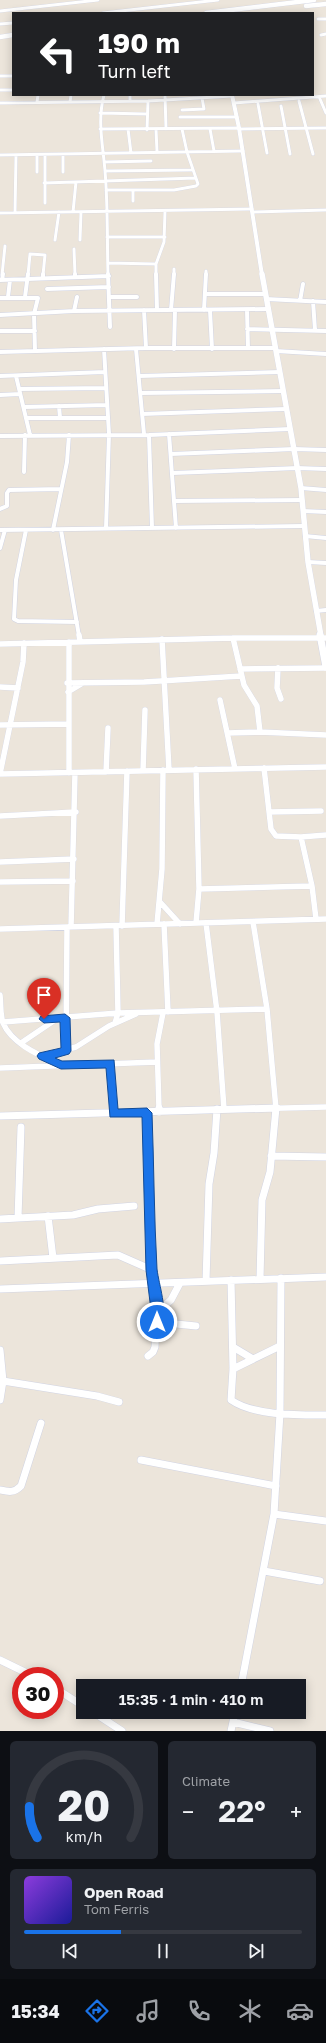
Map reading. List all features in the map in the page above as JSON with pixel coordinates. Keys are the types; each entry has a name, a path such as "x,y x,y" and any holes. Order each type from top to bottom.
{"main road":[{"path":"214,12 314,0"},
{"path":"318,0 312,3 324,4"},
{"path":"289,2 301,4 293,8"},
{"path":"247,12 324,4"},
{"path":"0,38 12,36"}],"street":[{"path":"0,11 98,0"},
{"path":"112,12 218,0"},
{"path":"318,19 326,19"},
{"path":"0,24 12,23"},
{"path":"321,35 326,34"},
{"path":"0,76 12,76"},
{"path":"0,90 12,90"},
{"path":"37,102 38,96"},
{"path":"70,102 71,96"},
{"path":"104,96 100,114 100,129 106,190 105,212 111,311 110,327"},
{"path":"130,96 130,101"},
{"path":"155,96 156,100"},
{"path":"165,96 166,129"},
{"path":"0,103 148,101 186,97 202,98 212,96 232,96 240,129 267,309 276,349 301,488 303,526 308,562 326,667 240,669"},
{"path":"234,103 326,96"},
{"path":"182,110 204,109 202,98"},
{"path":"320,99 326,113"},
{"path":"148,101 148,130"},
{"path":"299,101 313,154"},
{"path":"258,104 267,153"},
{"path":"281,106 284,129 290,154"},
{"path":"100,114 147,114"},
{"path":"180,117 237,117"},
{"path":"100,129 148,130 326,128"},
{"path":"128,129 131,153"},
{"path":"156,129 156,152"},
{"path":"106,190 133,191 190,188 198,184 192,170 182,129"},
{"path":"210,129 214,151"},
{"path":"0,156 243,151"},
{"path":"63,154 63,172"},
{"path":"15,213 16,155"},
{"path":"37,155 37,172"},
{"path":"45,155 45,203"},
{"path":"104,162 151,161"},
{"path":"105,171 192,170"},
{"path":"44,183 196,178"},
{"path":"73,212 76,182"},
{"path":"133,191 133,201"},
{"path":"0,213 326,210"},
{"path":"157,310 156,264 163,247 165,237 165,211"},
{"path":"55,240 59,212"},
{"path":"80,240 81,212"},
{"path":"107,237 165,237"},
{"path":"5,246 1,280 109,276"},
{"path":"74,249 75,277"},
{"path":"25,297 29,256 32,253 45,255 43,278"},
{"path":"108,264 156,264"},
{"path":"174,269 174,349"},
{"path":"204,310 206,271"},
{"path":"8,297 10,280"},
{"path":"300,301 303,284"},
{"path":"47,289 109,287"},
{"path":"205,294 326,302"},
{"path":"74,312 76,297"},
{"path":"110,298 137,297"},
{"path":"0,298 38,298 34,314 35,351"},
{"path":"313,301 315,330"},
{"path":"0,314 144,310 267,309"},
{"path":"144,310 146,348"},
{"path":"210,310 212,348"},
{"path":"247,310 248,348"},
{"path":"247,329 326,330"},
{"path":"0,331 35,331"},
{"path":"136,348 142,414 146,434 152,528"},
{"path":"0,352 136,348 248,348 326,354"},
{"path":"104,349 109,434 106,529"},
{"path":"0,376 105,372"},
{"path":"139,376 280,372"},
{"path":"16,376 27,418 28,435 24,472"},
{"path":"0,395 19,392 106,388"},
{"path":"141,393 283,391"},
{"path":"24,406 107,405"},
{"path":"59,406 60,418"},
{"path":"142,414 286,409"},
{"path":"27,418 108,418"},
{"path":"0,436 169,434 290,429"},
{"path":"53,530 67,462 70,434"},
{"path":"169,434 176,528"},
{"path":"171,454 294,449 326,450"},
{"path":"173,473 297,468 326,469"},
{"path":"301,488 326,490"},
{"path":"0,508 7,506 7,493 9,490 61,489"},
{"path":"175,501 302,500"},
{"path":"303,511 326,512"},
{"path":"0,548 2,530 303,526"},
{"path":"26,530 16,580 14,619 18,622 77,622"},
{"path":"61,530 80,641"},
{"path":"305,536 326,538"},
{"path":"308,562 326,563"},
{"path":"316,611 326,610"},
{"path":"0,644 233,638 322,639"},
{"path":"233,638 241,676 257,706 260,732"},
{"path":"322,639 326,645"},
{"path":"159,1112 157,1037 165,1012 160,902 166,770 162,640"},
{"path":"69,642 67,683 68,724 70,738 69,773"},
{"path":"24,643 18,688 10,725 2,751 0,774 326,766"},
{"path":"278,668 277,688 281,699"},
{"path":"67,683 241,676"},
{"path":"68,692 83,682"},
{"path":"0,687 18,688"},
{"path":"220,700 236,768"},
{"path":"143,771 145,710"},
{"path":"0,725 68,724"},
{"path":"106,772 108,728"},
{"path":"228,733 260,732 326,735"},
{"path":"264,768 271,829 274,834 280,837 326,836"},
{"path":"196,769 199,889 196,923"},
{"path":"115,1023 118,1013 119,926 127,771"},
{"path":"66,1051 61,1018 73,881 76,812 75,773"},
{"path":"269,812 321,811"},
{"path":"0,816 76,812"},
{"path":"301,837 312,886 316,920"},
{"path":"0,862 74,859"},
{"path":"0,882 73,881"},
{"path":"199,889 312,886"},
{"path":"160,902 180,924"},
{"path":"0,929 326,919"},
{"path":"253,922 267,1009 276,1108 270,1172 262,1200 260,1279"},
{"path":"206,923 217,1012 220,1109 209,1184 206,1281"},
{"path":"0,995 3,1022 9,1032 33,1052 61,1065"},
{"path":"3,1022 138,1012 217,1012 267,1009"},
{"path":"42,1056 66,1051 115,1023 138,1012"},
{"path":"21,1043 61,1018"},
{"path":"0,1068 157,1062"},
{"path":"110,1063 114,1113"},
{"path":"0,1116 147,1113 326,1106"},
{"path":"147,1113 152,1270 157,1312 155,1347 153,1352 148,1356"},
{"path":"18,1218 21,1127"},
{"path":"272,1156 326,1157"},
{"path":"0,1219 78,1214 98,1209 134,1206"},
{"path":"48,1216 53,1258"},
{"path":"0,1261 118,1255 152,1270"},
{"path":"0,1289 326,1277"},
{"path":"241,1679 274,1514 280,1413 281,1278"},
{"path":"231,1280 233,1348 232,1400 234,1403 280,1413 326,1415"},
{"path":"157,1312 171,1300 180,1282"},
{"path":"157,1322 196,1326"},
{"path":"233,1369 280,1346"},
{"path":"233,1348 253,1359"},
{"path":"0,1350 3,1381 0,1400"},
{"path":"3,1381 96,1396 119,1402"},
{"path":"0,1490 10,1492 17,1490 21,1486 41,1422"},
{"path":"141,1460 276,1486"},
{"path":"274,1514 326,1521"},
{"path":"264,1570 320,1581"},
{"path":"0,1660 14,1667"},
{"path":"64,1694 76,1702"},
{"path":"104,1719 122,1731"},
{"path":"231,1731 234,1719"},
{"path":"233,1722 270,1731"}],"route":[{"path":"44,1019 65,1018 66,1051 42,1056 61,1065 110,1063 114,1113 147,1113 152,1270 157,1299 157,1322"}]}
